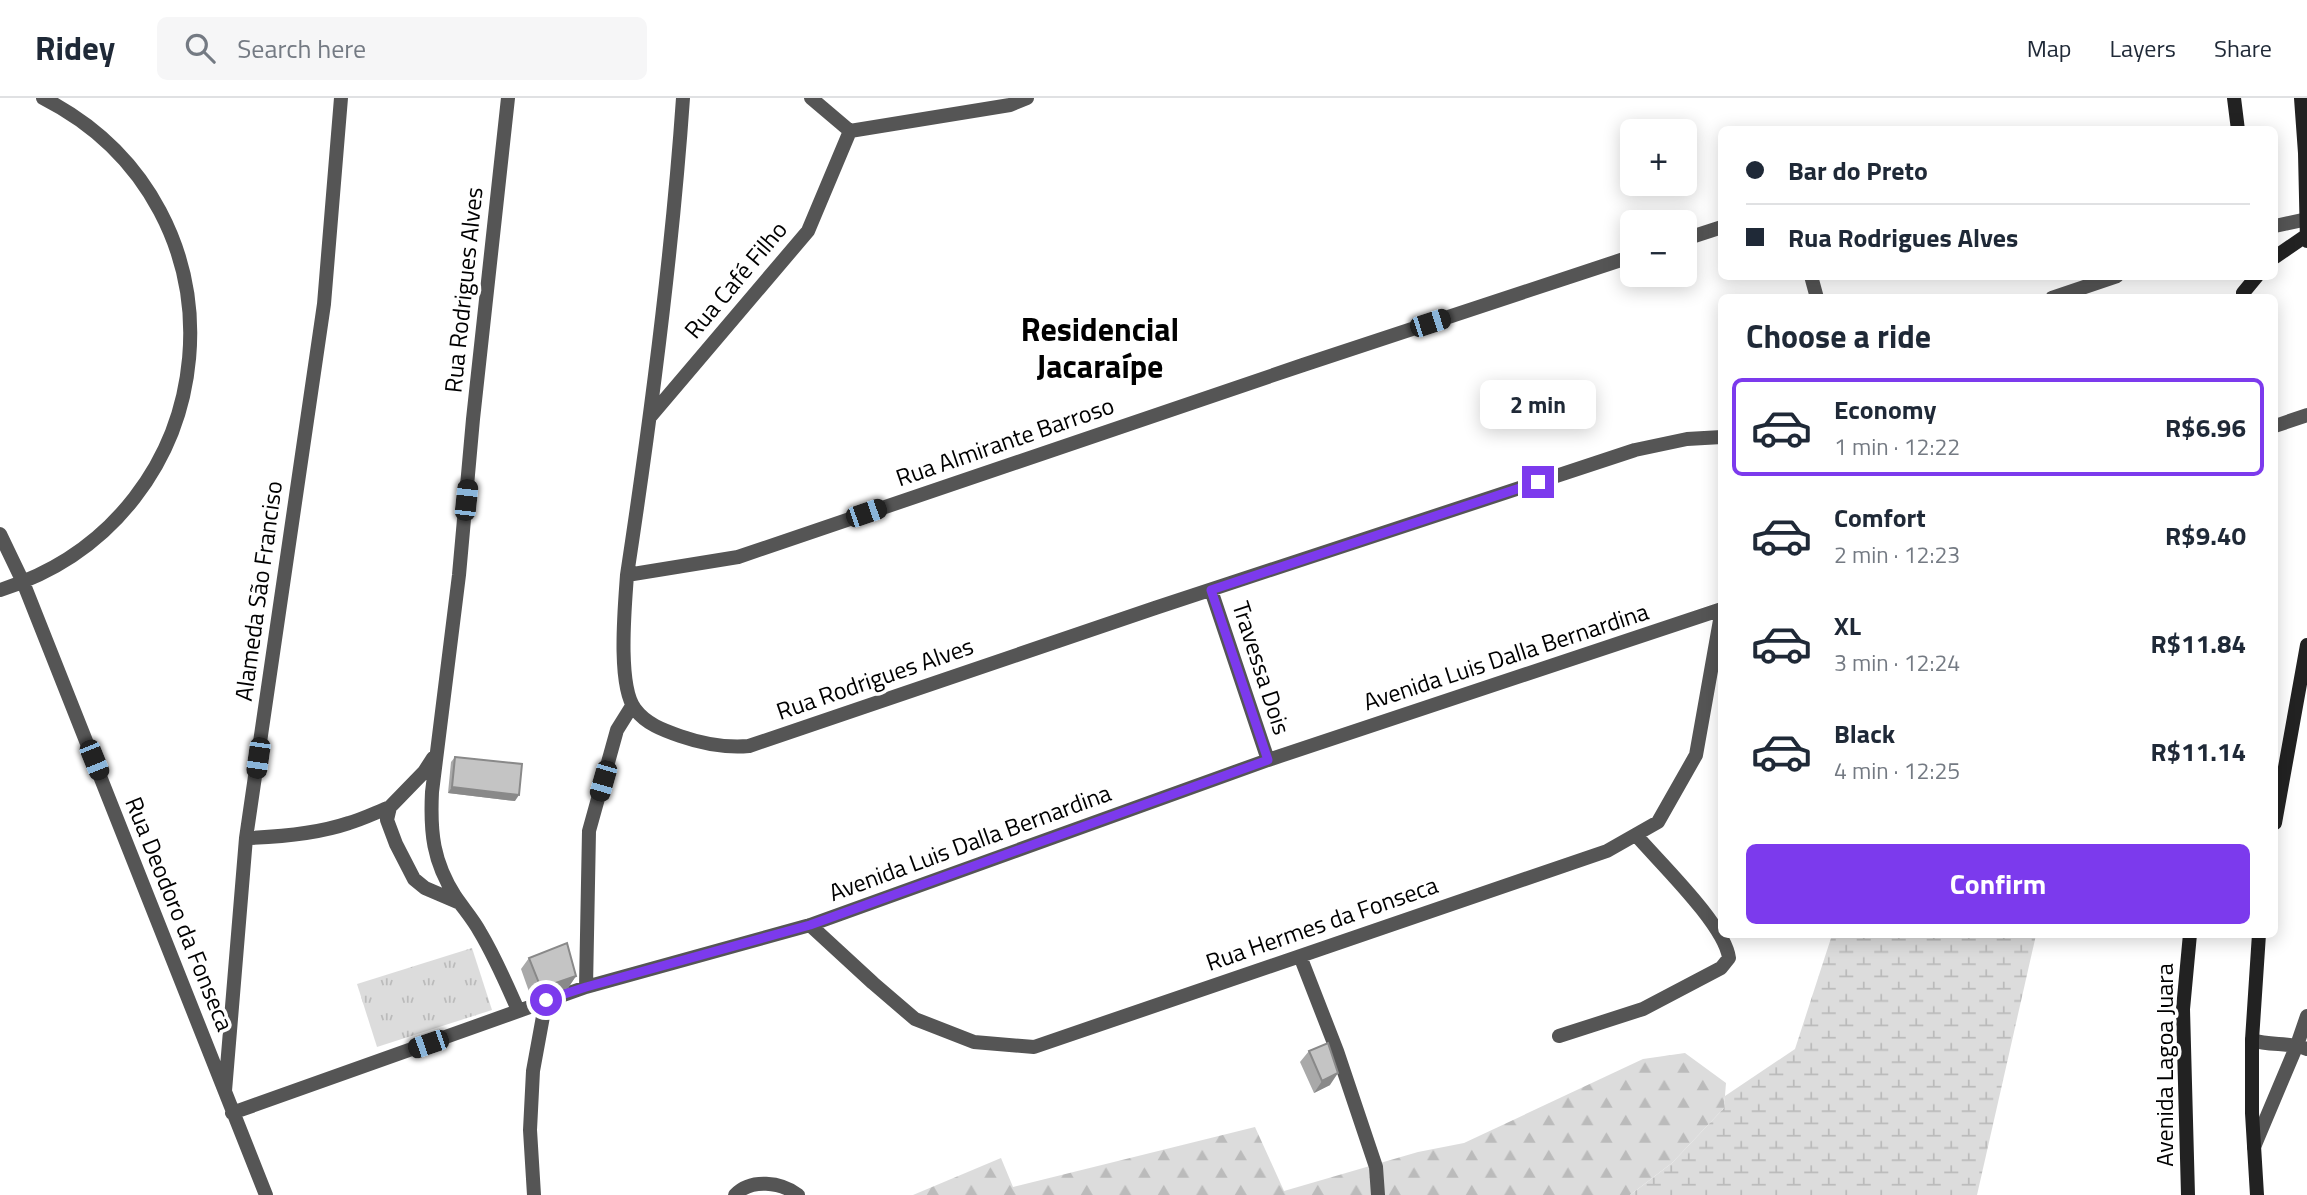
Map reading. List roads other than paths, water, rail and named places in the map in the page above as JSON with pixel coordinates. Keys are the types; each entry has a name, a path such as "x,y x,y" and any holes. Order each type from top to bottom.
{"main road":[{"path":"2234,98 2238,126"},
{"path":"2301,98 2306,153 2307,241"},
{"path":"2278,255 2307,235"},
{"path":"2278,806 2307,645"},
{"name":"Avenida Lagoa Juara","path":"2188,1195 2183,1009 2190,938"},
{"path":"2257,1195 2252,1040 2259,938"}],"street":[{"path":"0,590 23,583 61,564 95,540 125,511 144,485 169,440 183,400 190,359 191,317 185,276 172,236 153,198 129,164 67,104 43,98"},
{"name":"Alameda São Franciso","path":"225,1091 246,838 324,304 341,98"},
{"name":"Rua Rodrigues Alves","path":"508,98 459,575 436,754 431,829 437,861 496,960 519,1010"},
{"path":"586,987 589,831 617,730 632,706 627,689 624,652 627,575 675,200 683,98"},
{"path":"811,98 850,131 1010,104 1027,98"},
{"name":"Rua Café Filho","path":"649,419 807,231 850,131"},
{"path":"2278,225 2306,219"},
{"path":"1697,235 1718,228"},
{"name":"Rua Almirante Barroso","path":"627,575 738,557 1620,260"},
{"path":"2064,294 2105,280"},
{"path":"2278,425 2307,415"},
{"name":"Rua Rodrigues Alves","path":"632,706 644,720 656,727 689,739 722,746 749,746 1635,450 1687,439 1718,437"},
{"name":"Rua Deodoro da Fonseca","path":"0,534 23,583 266,1195"},
{"name":"Travessa Dois","path":"1211,590 1268,760"},
{"name":"Avenida Luis Dalla Bernardina","path":"232,1113 546,1000 810,925 1268,760 1718,610"},
{"name":"Rua Hermes da Fonseca","path":"810,925 915,1019 974,1042 1034,1047 1607,851 1658,822 1696,755 1718,631"},
{"path":"246,838 311,832 348,824 390,807 424,772 436,754"},
{"path":"390,807 387,820 414,879 425,888 460,903"},
{"path":"1636,835 1718,931"},
{"path":"1559,1036 1643,1009 1721,968 1729,958 1728,947 1722,938"},
{"path":"1300,956 1337,1052 1376,1167 1378,1195"},
{"path":"534,1195 530,1130 533,1071 546,1000"},
{"path":"2254,1147 2302,1047 2307,1016"},
{"path":"2252,1040 2302,1047"},
{"path":"737,1193 750,1185 763,1183 778,1185 798,1195"}],"district":[{"name":"Residencial Jacaraípe","path":"1100,348"}]}
